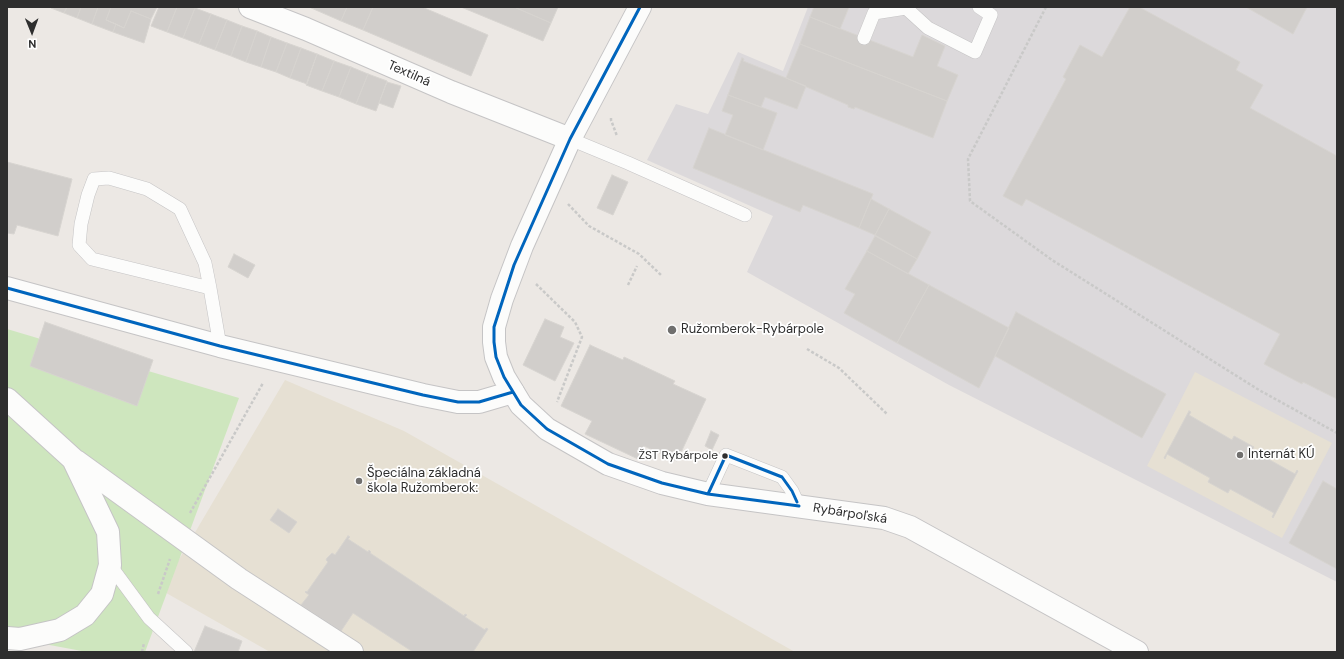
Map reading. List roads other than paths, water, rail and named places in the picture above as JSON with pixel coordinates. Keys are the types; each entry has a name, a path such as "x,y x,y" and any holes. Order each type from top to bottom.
{"street":[{"name":"Textilná","path":"250,7 306,29 451,92 570,139"},
{"path":"7,288 220,346 423,395 458,402 479,402 513,392 504,377 496,357 494,342 494,328 508,281 570,139 640,7"},
{"name":"Rybárpoľská","path":"513,392 521,404 547,429 608,464 662,483 708,494 884,518 910,527 1137,652"},
{"path":"7,399 73,459 240,579 352,652"},
{"path":"7,638 20,639 60,630 85,615 102,594 110,565 108,532 73,459"}],"lane":[{"path":"864,38 874,13 907,8 928,28 975,52 991,15 979,7"},
{"path":"570,139 745,215"},
{"path":"210,288 92,259 79,246 81,224 88,195 94,179 109,178 147,189 180,209 205,263 210,288 220,346"},
{"path":"708,494 726,455 782,477 792,491 799,506"},
{"path":"110,565 150,618 186,652"}],"place":[{"name":"Ružomberok-Rybárpole","path":"672,330"},
{"name":"Internát KÚ","path":"1240,455"},
{"name":"ŽST Rybárpole","path":"725,456"},
{"name":"Špeciálna základná škola Ružomberok:","path":"359,481"}]}
